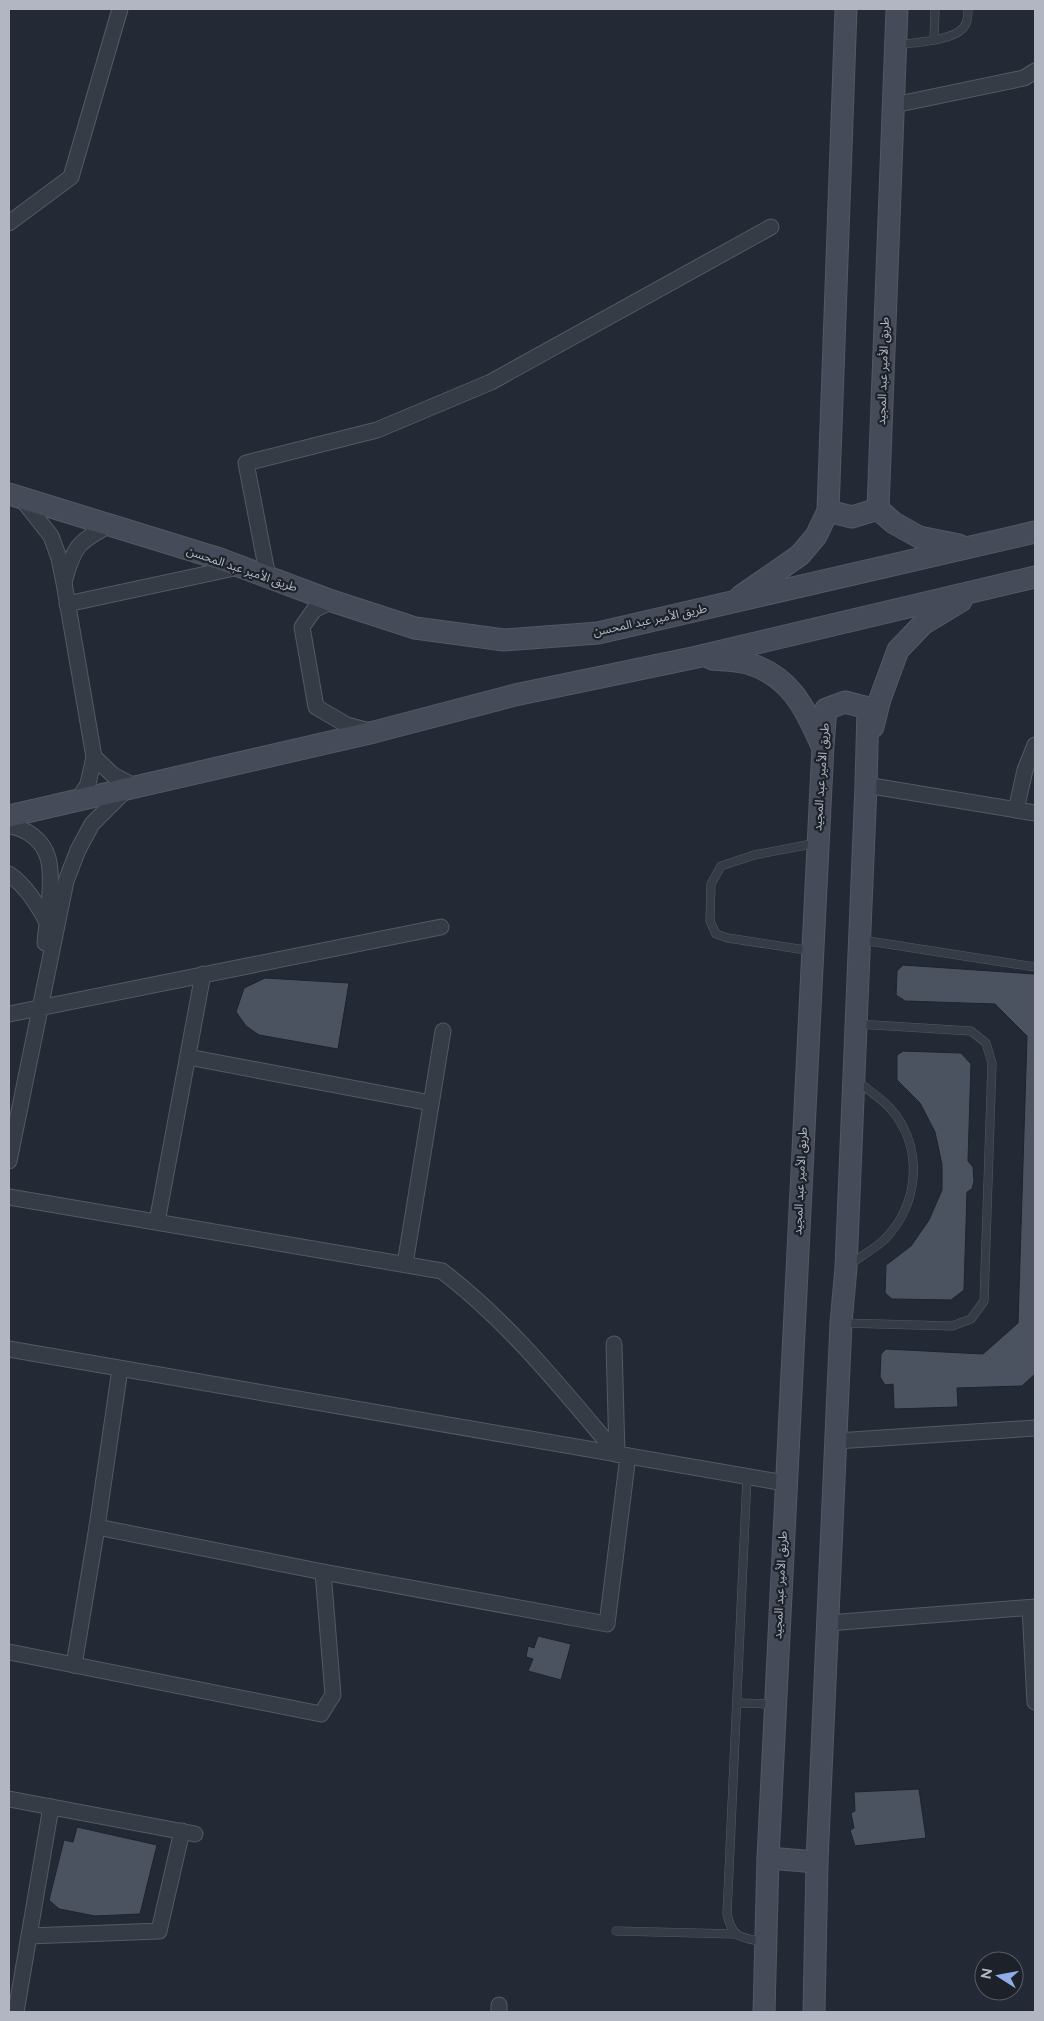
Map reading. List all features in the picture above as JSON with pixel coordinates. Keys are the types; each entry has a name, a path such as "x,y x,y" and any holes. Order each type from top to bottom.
{"main road":[{"path":"731,603 800,555 816,536 828,511 846,9"},
{"name":"طريق الأمير عبد المجيد","path":"878,509 897,9"},
{"name":"طريق الأمير عبد المحسن","path":"15,496 240,566 415,628 504,640 598,633 1035,532"},
{"path":"828,511 852,517 878,509 894,522 920,537 967,547"},
{"path":"9,816 77,802 374,732 515,695 697,657 1035,577"},
{"path":"867,749 880,699 898,650 923,624 978,591"},
{"path":"697,657 746,662 771,673 793,691 808,715 822,746"},
{"name":"طريق الأمير عبد المجيد","path":"764,2012 768,1858 785,1483 822,746 826,710 845,702 868,708 846,1268 841,1323 817,1862 814,2012"},
{"path":"768,1858 817,1862"}],"street":[{"path":"9,223 71,178 120,9"},
{"path":"894,105 1024,78 1035,71"},
{"path":"268,577 246,463 377,430 491,382 771,227"},
{"path":"15,496 51,536 59,558 94,756 88,784 77,802"},
{"path":"64,583 76,547 91,535 110,525"},
{"path":"67,604 240,566"},
{"path":"332,600 314,610 302,627 316,707 347,725 374,732"},
{"path":"1016,810 1025,770 1035,746"},
{"path":"9,1160 66,881 78,850 92,824 132,788 113,775 94,756"},
{"path":"866,785 1035,813"},
{"path":"9,826 19,827 37,838 48,857 50,886 41,1006"},
{"path":"9,874 33,898 47,922"},
{"path":"9,1014 41,1006 441,927"},
{"path":"157,1222 203,974"},
{"path":"405,1264 443,1031"},
{"path":"188,1057 431,1103"},
{"path":"9,1197 442,1271 469,1291 541,1364 622,1455"},
{"path":"97,1527 323,1572 607,1624 622,1455 614,1344"},
{"path":"9,1349 785,1483"},
{"path":"74,1665 97,1527 120,1369"},
{"path":"836,1441 1035,1428"},
{"path":"9,1652 321,1714 334,1695 323,1572"},
{"path":"828,1623 1033,1607 1035,1702"},
{"path":"9,1799 189,1833 159,1931 29,1936"},
{"path":"16,2012 51,1807"}],"lane":[{"path":"934,40 935,9"},
{"path":"896,45 934,40 955,34 963,28 967,21 968,9"},
{"path":"812,951 728,938 716,934 710,921 711,884 721,866 735,860 817,843"},
{"path":"859,940 1035,967"},
{"path":"841,1323 952,1326 971,1319 984,1301 992,1063 986,1043 971,1031 855,1024"},
{"path":"846,1268 884,1240 904,1214 914,1178 913,1150 905,1129 890,1108 853,1078"},
{"path":"747,1477 727,1914 730,1926 735,1934 742,1938 766,1942"},
{"path":"737,1703 775,1704"},
{"path":"616,1931 735,1934"}],"building":[{"path":"903,965 1035,974 1035,1374 1022,1386 957,1388 958,1407 894,1409 893,1384 885,1385 880,1377 881,1354 886,1349 983,1354 1018,1323 1027,1036 995,1004 905,1001 896,995 897,971"},
{"path":"265,978 349,983 338,1049 259,1035 246,1026 236,1012 244,988"},
{"path":"903,1051 961,1053 971,1064 968,1161 973,1167 974,1181 972,1189 967,1192 964,1290 951,1300 892,1299 885,1293 886,1265 911,1246 929,1220 942,1190 942,1165 935,1132 920,1103 897,1080 897,1055"},
{"path":"538,1636 571,1644 561,1680 528,1671 533,1659 526,1657 528,1646 534,1648"},
{"path":"919,1789 926,1838 855,1846 850,1830 854,1828 851,1813 855,1811 854,1792"},
{"path":"77,1827 157,1845 140,1914 95,1916 59,1909 49,1900 64,1840 73,1842"}]}
